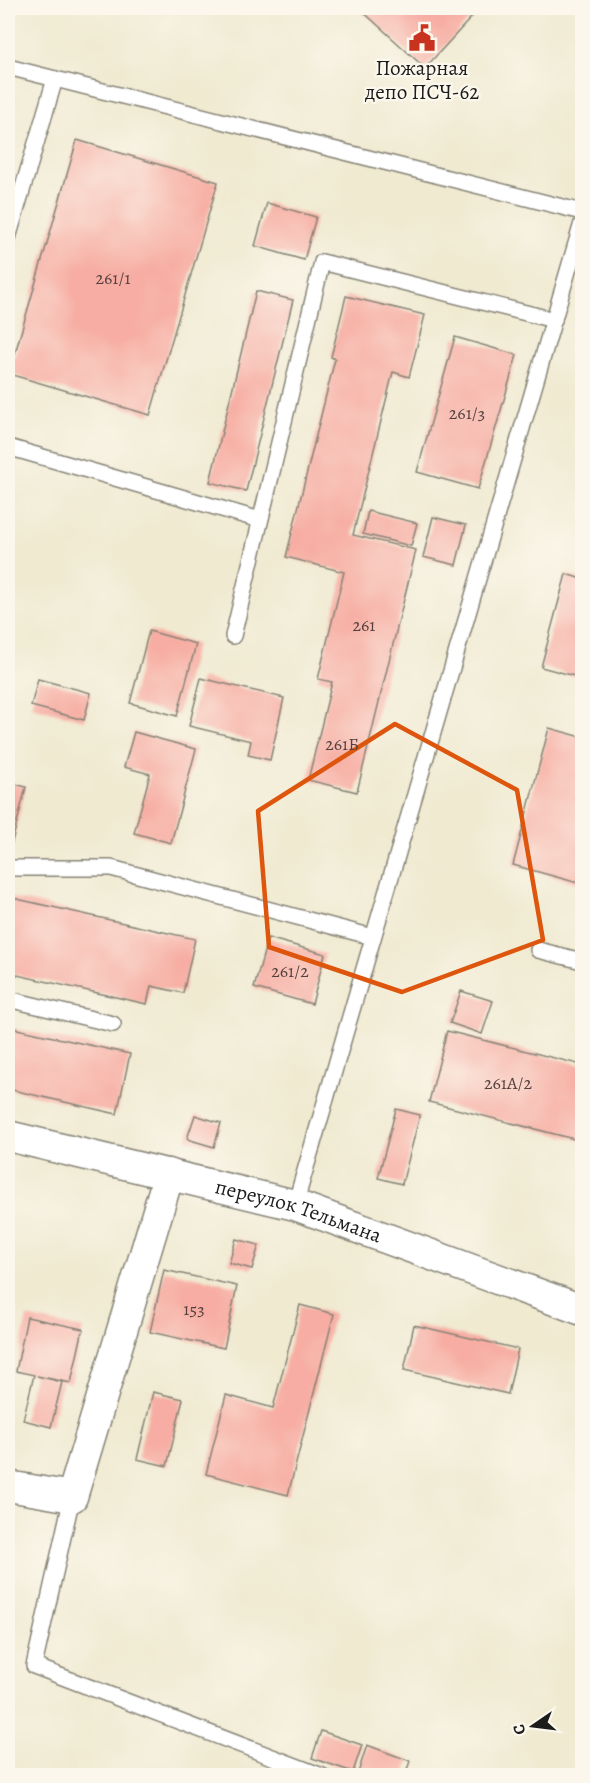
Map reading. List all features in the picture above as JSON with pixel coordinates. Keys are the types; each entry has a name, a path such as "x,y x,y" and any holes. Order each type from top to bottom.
{"street":[{"name":"переулок Тельмана","path":"8,1136 295,1205 582,1310"},
{"path":"8,1486 72,1497 169,1174"}],"lane":[{"path":"8,67 582,212"},
{"path":"8,238 55,79"},
{"path":"295,1205 582,223"},
{"path":"232,636 322,262 554,320"},
{"path":"8,447 260,520"},
{"path":"8,868 111,868 373,937"},
{"path":"538,950 582,961"},
{"path":"8,999 114,1024"},
{"path":"72,1497 34,1666 322,1776"}],"highlighted area":[{"path":"395,724 517,790 543,940 402,992 269,947 258,811"}],"building":[{"name":"Пожарная депо ПСЧ-62","path":"359,8 480,8 425,68"},
{"path":"77,140 218,182 150,415 9,374"},
{"path":"267,203 316,217 304,260 255,246"},
{"path":"256,291 293,300 246,491 210,482"},
{"path":"346,296 425,315 409,377 393,372 353,535 416,550 357,792 308,780 332,682 318,679 344,572 286,557 335,359 331,357"},
{"path":"455,337 517,355 478,489 417,472"},
{"path":"368,511 417,523 411,546 363,534"},
{"path":"433,517 466,525 456,565 423,557"},
{"path":"566,574 582,579 582,678 541,667"},
{"path":"149,631 196,644 177,716 130,703"},
{"path":"201,678 284,698 270,760 248,755 251,741 189,726"},
{"path":"38,679 91,693 84,720 31,706"},
{"path":"549,728 582,737 582,884 513,865"},
{"path":"134,732 196,749 171,843 134,833 150,774 124,767"},
{"path":"8,782 26,787 11,846 8,845"},
{"path":"8,897 195,939 183,993 151,986 147,1004 8,973"},
{"path":"268,938 325,954 312,1004 254,988"},
{"path":"461,991 493,1001 482,1034 450,1023"},
{"path":"8,1027 130,1054 117,1114 8,1089"},
{"path":"447,1031 582,1065 582,1141 429,1102"},
{"path":"396,1109 420,1115 402,1184 378,1178"},
{"path":"195,1115 221,1123 214,1147 187,1139"},
{"path":"236,1239 259,1245 252,1269 229,1263"},
{"path":"164,1270 237,1286 224,1348 150,1332"},
{"path":"300,1305 334,1314 288,1495 206,1474 226,1395 273,1408"},
{"path":"27,1317 83,1329 71,1383 37,1376 62,1382 51,1427 23,1420 34,1375 16,1371"},
{"path":"414,1325 518,1349 508,1394 404,1370"},
{"path":"153,1392 183,1399 167,1466 137,1459"},
{"path":"321,1731 362,1745 353,1772 312,1758"},
{"path":"367,1745 410,1761 405,1776 357,1776"}],"place":[{"name":"Пожарная депо ПСЧ-62","path":"422,38"}]}
